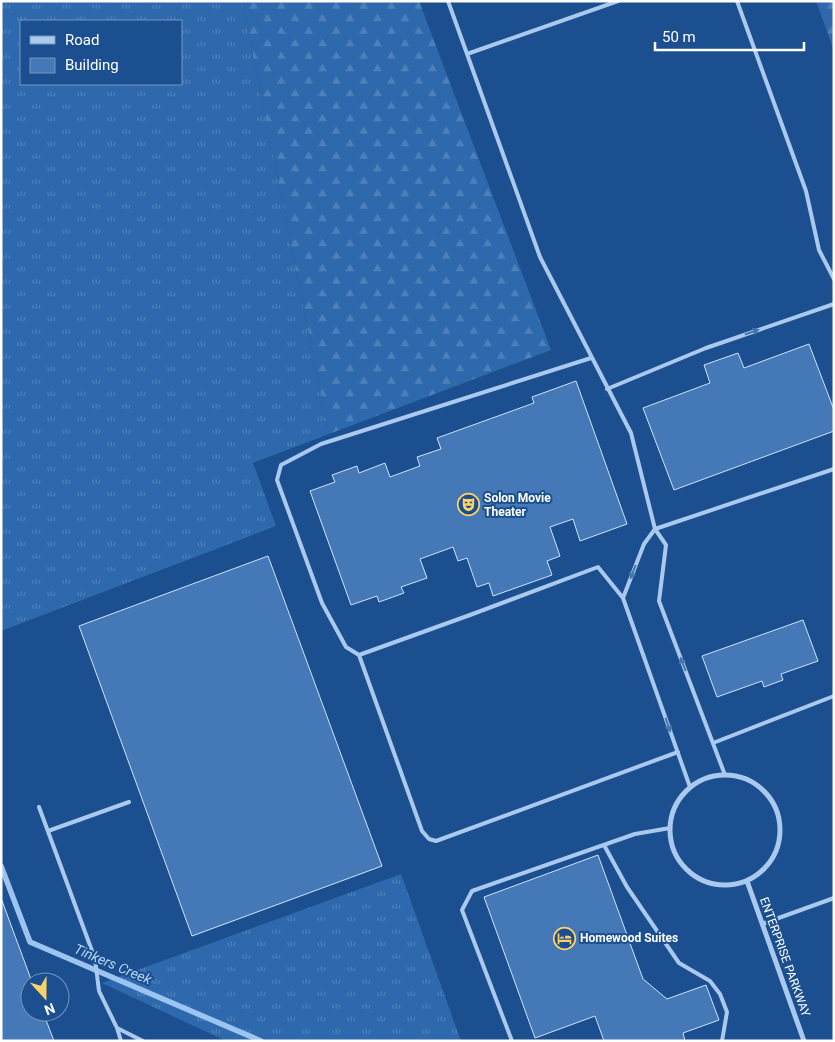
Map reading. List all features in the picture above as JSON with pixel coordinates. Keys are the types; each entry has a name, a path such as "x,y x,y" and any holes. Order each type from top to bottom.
{"street":[{"path":"725,775 744,778 760,787 772,801 780,819 780,838 774,856 763,871 747,881 730,885 712,884 696,877 683,866 674,851 670,834 672,816 678,800 690,787 707,778 725,775"},
{"name":"ENTERPRISE PARKWAY","path":"747,881 804,1041"}],"lane":[{"path":"448,1 540,257 631,433 655,529 666,545 659,601 725,775"},
{"path":"467,54 618,1"},
{"path":"737,1 806,191 819,250 834,280"},
{"path":"607,389 706,348 834,304"},
{"path":"591,358 321,444 281,465 277,480 322,603 346,647 359,655 422,831 429,839 436,841 678,752"},
{"path":"623,598 644,544 655,529 834,469"},
{"path":"359,655 598,567 623,598 690,787"},
{"path":"713,743 834,696"},
{"path":"48,831 128,802"},
{"path":"39,807 95,959 99,992 121,1041"},
{"path":"512,1041 462,910 472,891 635,834 670,828"},
{"path":"604,845 627,887 679,963 710,981 720,994 727,1012 722,1041"},
{"path":"762,924 834,898"},
{"path":"116,1028 144,1041"}],"green space":[{"path":"1,1 242,1 329,434 253,463 276,526 1,631"},
{"path":"242,1 419,1 551,350 329,434"},
{"path":"816,1 834,1 834,51"},
{"path":"401,874 461,1041 226,1041 102,983"}],"building":[{"path":"809,344 834,410 834,431 674,490 643,408 710,383 704,365 738,353 744,368"},
{"name":"Solon Movie Theater","path":"576,381 627,524 580,541 573,519 550,527 560,556 547,561 552,575 493,596 489,583 477,587 467,558 458,561 453,547 420,559 427,578 401,587 404,593 379,602 377,596 351,605 310,491 335,482 332,475 357,466 359,473 385,463 390,477 420,466 417,457 441,449 437,438 534,403 532,397"},
{"path":"268,556 382,866 192,936 79,626"},
{"path":"803,620 818,661 781,674 783,680 764,687 762,681 717,697 702,656"},
{"name":"Homewood Suites","path":"598,855 643,979 667,999 706,985 719,1020 683,1033 685,1041 604,1041 595,1016 535,1038 484,897"},
{"path":"1,898 28,972 20,972 20,1022 47,1022 54,1041 1,1041"}],"waterway":[{"name":"Tinkers Creek","path":"1,866 30,942 261,1041"}],"place":[{"name":"Solon Movie Theater","path":"468,505"},
{"name":"Homewood Suites","path":"564,938"}]}
